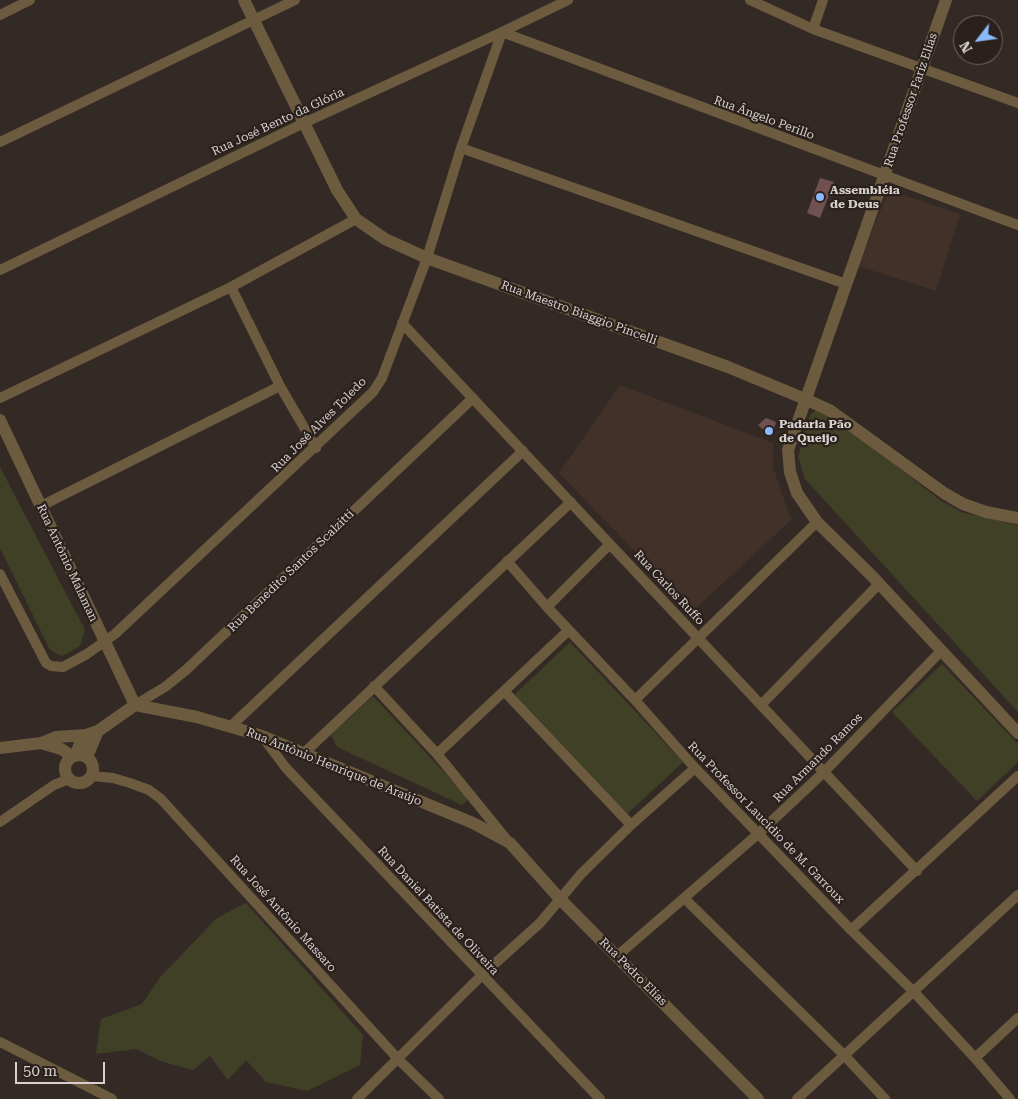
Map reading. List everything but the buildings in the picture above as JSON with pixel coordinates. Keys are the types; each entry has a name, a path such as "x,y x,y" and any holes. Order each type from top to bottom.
{"street":[{"path":"0,15 30,0"},
{"name":"Rua Maestro Biaggio Pincelli","path":"244,0 337,190 356,219 385,239 427,258 728,367 806,399 831,411 944,493 963,504 986,512 1018,518"},
{"path":"0,142 295,0"},
{"name":"Rua José Bento da Glória","path":"0,270 304,122 568,0"},
{"path":"750,0 813,29 1018,103"},
{"path":"813,29 823,0"},
{"name":"Rua Professor Fariz Elias","path":"946,0 788,450 790,472 797,493 817,522 872,576 878,585 1018,733"},
{"name":"Rua José Alves Toledo","path":"0,574 46,663 51,666 63,667 105,643 374,392 382,378 427,258 460,148 502,32"},
{"name":"Rua Ângelo Perillo","path":"502,32 1018,225"},
{"path":"460,148 846,284"},
{"path":"0,398 231,287 356,219"},
{"path":"231,287 280,386 316,448"},
{"name":"Rua Carlos Ruffo","path":"402,323 917,871"},
{"path":"41,506 280,386"},
{"name":"Rua Benedito Santos Scalzitti","path":"78,756 81,741 165,687 186,670 473,398"},
{"name":"Rua Antônio Malaman","path":"0,420 135,705"},
{"path":"230,727 523,451"},
{"path":"304,753 571,502"},
{"path":"635,700 817,522"},
{"path":"547,607 610,544"},
{"name":"Rua Professor Laucídio de M. Garroux","path":"507,562 635,700 695,768 851,930 913,991 1010,1099"},
{"path":"761,705 878,585"},
{"path":"437,754 569,630"},
{"name":"Rua Armando Ramos","path":"617,956 758,834 824,772 941,651"},
{"name":"Rua Pedro Elías","path":"374,686 437,754 510,843 560,899 758,1099"},
{"path":"504,691 631,825"},
{"name":"Rua Antônio Henrique de Araújo","path":"135,705 197,717 262,736 473,823"},
{"path":"0,748 41,743 56,737 92,733"},
{"name":"Rua Daniel Batista de Oliveira","path":"262,736 286,768 481,976 600,1099"},
{"path":"41,743 60,749 78,756 92,762 94,769 92,776 88,781 82,783 75,783 69,779 65,770 68,760 78,756"},
{"path":"357,1099 481,976 540,922 580,874 695,768"},
{"name":"Rua José Antônio Massaro","path":"92,776 113,778 130,783 149,790 161,799 398,1059 439,1099"},
{"path":"851,930 1018,776"},
{"path":"0,822 54,785 69,779"},
{"name":"Rua Pedro Elías","path":"473,823 510,843"},
{"path":"797,1099 1018,895"},
{"path":"684,898 844,1055 885,1099"},
{"path":"975,1058 1018,1018"},
{"path":"0,1042 112,1099"}],"shaded area":[{"path":"894,192 960,214 936,291 858,266 886,197"},
{"path":"620,385 773,443 773,467 791,520 693,611 559,473"},
{"path":"824,409 940,500 961,512 1018,525 1018,712 805,479 798,457 810,415 816,410"},
{"path":"0,467 85,630 80,646 62,656 50,650 0,548"},
{"path":"570,642 683,762 624,817 511,698"},
{"path":"942,664 1018,744 1018,762 977,801 892,712"},
{"path":"373,696 469,799 462,805 337,747 331,735"},
{"path":"246,903 363,1035 360,1065 307,1091 266,1082 246,1060 228,1080 210,1056 193,1070 163,1062 136,1049 96,1054 101,1019 142,1004 161,976 217,918"}],"place":[{"name":"Assembléia de Deus","path":"820,197"},
{"name":"Padaria Pão de Queijo","path":"769,431"}]}
